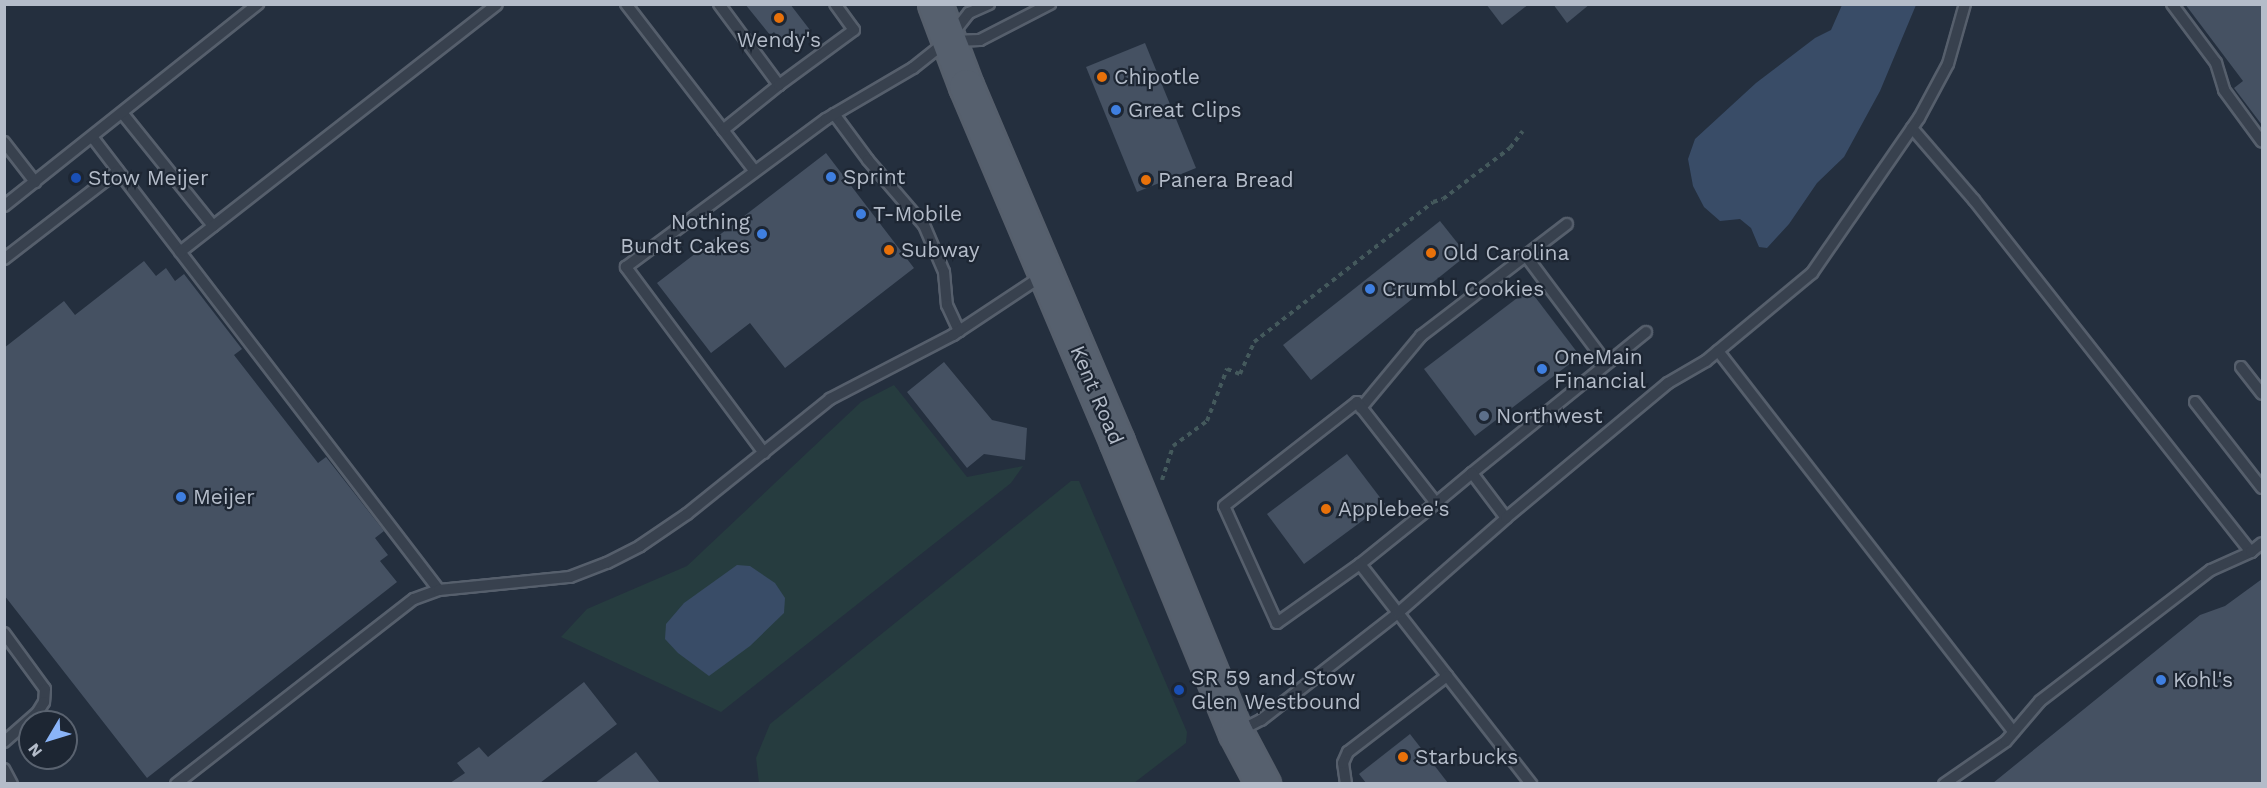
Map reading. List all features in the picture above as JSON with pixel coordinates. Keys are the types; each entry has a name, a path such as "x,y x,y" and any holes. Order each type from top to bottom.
{"main road":[{"name":"Kent Road","path":"935,4 947,41 1236,733 1263,783"}],"lane":[{"path":"4,206 93,138 258,4"},
{"path":"180,252 497,4"},
{"path":"627,4 754,170"},
{"path":"718,4 779,85"},
{"path":"723,130 854,30 836,4"},
{"path":"764,453 626,267 754,170 834,114 913,68 947,41 969,13 989,4"},
{"path":"947,41 980,40 1050,4"},
{"path":"1236,733 1261,720 1398,613 1506,518 1677,376 1706,361 1812,273 1912,128 1948,63 1965,4"},
{"path":"2172,4 2216,63 2224,90 2262,142"},
{"path":"123,114 213,226"},
{"path":"834,114 868,160 924,225 944,272 947,305 959,331"},
{"path":"1912,128 1974,200 2251,552"},
{"path":"93,138 439,590"},
{"path":"4,142 35,182"},
{"path":"4,259 118,171"},
{"path":"1361,408 1420,336 1567,224"},
{"path":"1526,256 1606,363"},
{"path":"176,783 414,600 439,590 570,577 640,546 687,514 830,399 959,331 1046,274"},
{"path":"1436,503 1357,402 1224,506 1277,623 1360,564 1436,503 1606,363 1646,332"},
{"path":"1718,351 2014,732"},
{"path":"2241,367 2262,394"},
{"path":"2195,402 2262,488"},
{"path":"1472,473 1506,518"},
{"path":"1944,783 2006,741 2040,701 2211,570 2251,552 2262,543"},
{"path":"1360,564 1529,783"},
{"path":"4,633 45,689 44,702 37,713 4,742"},
{"path":"1346,783 1343,763 1348,752 1447,676"},
{"path":"4,769 12,783"}],"path":[{"path":"1162,480 1173,446 1206,421 1227,369 1240,374 1254,342 1433,202 1443,199 1510,148 1523,131"}],"green space":[{"path":"894,385 967,477 1023,466 1011,483 721,712 561,637 587,609 687,566 861,402"},
{"path":"1071,481 1079,481 1187,732 1186,743 1134,783 759,783 756,758 770,724"}],"water":[{"path":"1842,5 1916,5 1880,91 1844,157 1817,183 1789,224 1767,248 1759,247 1751,228 1740,219 1720,221 1704,207 1693,186 1688,159 1695,139 1756,83 1815,38 1831,30"},
{"path":"737,565 750,566 775,583 785,598 784,613 750,646 709,676 678,653 665,639 666,624 684,603"}],"building":[{"name":"Wendy's","path":"745,4 790,4 810,30 787,48 774,32 770,35"},
{"path":"1486,4 1529,4 1502,25"},
{"path":"1553,4 1590,4 1567,23"},
{"path":"2185,4 2262,4 2262,125 2234,88 2243,81"},
{"path":"1145,43 1196,168 1137,192 1086,67"},
{"path":"826,153 914,268 785,368 750,323 711,353 657,283"},
{"path":"1440,221 1467,255 1311,380 1283,345"},
{"name":"Meijer","path":"144,261 156,276 166,268 175,281 184,274 242,349 234,355 318,463 326,457 384,531 375,538 388,555 380,561 397,582 147,778 4,595 4,348 64,301 75,315"},
{"path":"1529,289 1580,356 1475,436 1424,369"},
{"path":"944,362 992,420 1027,428 1025,460 984,454 967,468 907,392"},
{"name":"Applebee's","path":"1347,454 1385,504 1304,564 1267,514"},
{"path":"2262,579 2262,783 1993,783 2200,615 2225,606"},
{"path":"584,682 617,724 540,783 450,783 465,773 457,763 479,747 488,757"},
{"path":"1410,734 1448,783 1366,783 1359,774"},
{"path":"636,752 660,783 595,783"}],"place":[{"name":"Wendy's","path":"779,18"},
{"name":"Chipotle","path":"1102,77"},
{"name":"Great Clips","path":"1116,110"},
{"name":"Sprint","path":"831,177"},
{"name":"Stow Meijer","path":"76,178"},
{"name":"Panera Bread","path":"1146,180"},
{"name":"T-Mobile","path":"861,214"},
{"name":"Nothing Bundt Cakes","path":"762,234"},
{"name":"Subway","path":"889,250"},
{"name":"Old Carolina","path":"1431,253"},
{"name":"Crumbl Cookies","path":"1370,289"},
{"name":"OneMain Financial","path":"1542,369"},
{"name":"Northwest","path":"1484,416"},
{"name":"Meijer","path":"181,497"},
{"name":"Applebee's","path":"1326,509"},
{"name":"Kohl's","path":"2161,680"},
{"name":"SR 59 and Stow Glen Westbound","path":"1179,690"},
{"name":"Starbucks","path":"1403,757"}]}
